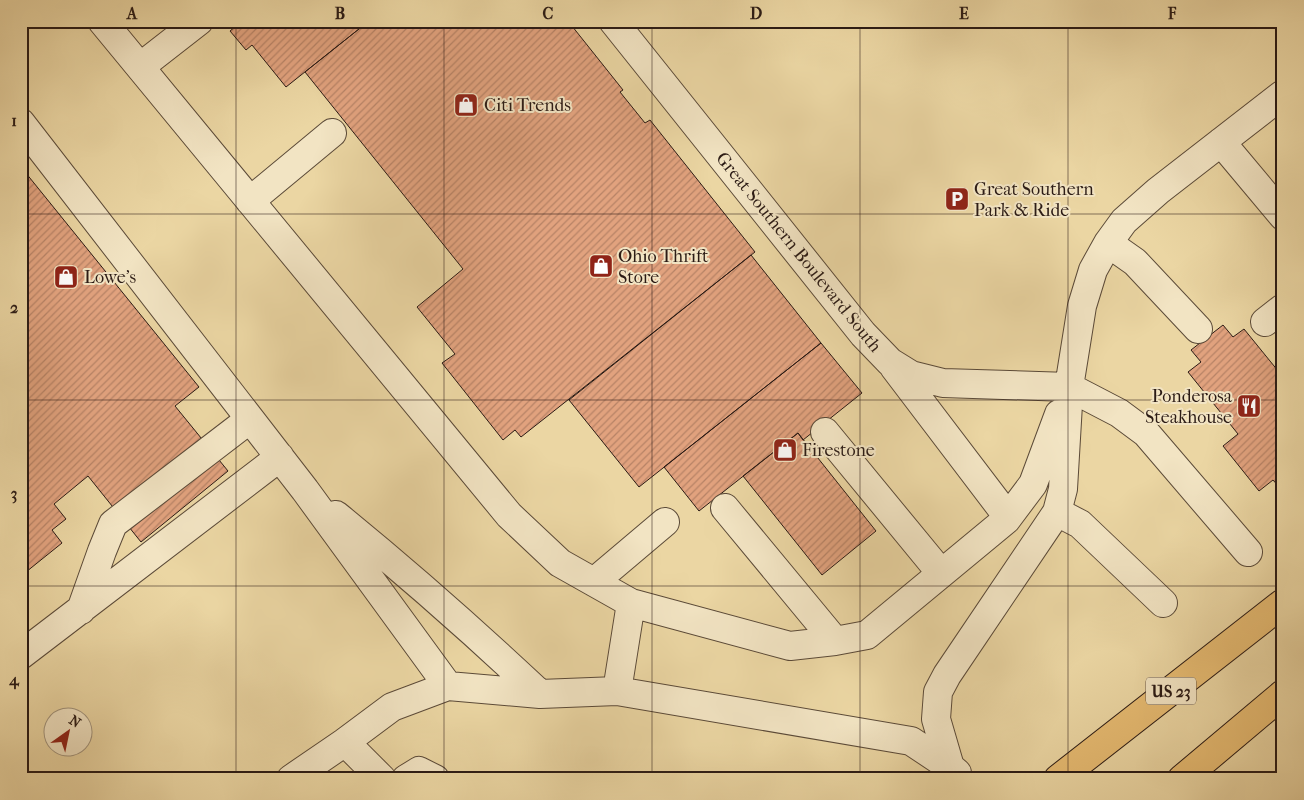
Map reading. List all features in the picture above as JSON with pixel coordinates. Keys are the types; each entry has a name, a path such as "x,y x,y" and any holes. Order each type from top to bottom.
{"main road":[{"name":"US 23","path":"1058,779 1283,602"},
{"path":"1182,779 1283,694"}],"lane":[{"path":"102,21 509,515 560,563 631,603 790,646 867,635 1008,517 1033,484 1069,387"},
{"path":"140,67 199,21"},
{"name":"Great Southern Boulevard South","path":"613,21 863,334 890,362 911,375 943,383 1069,387"},
{"path":"957,773 936,719 938,692 947,675 1057,512 1063,489 1069,387 1082,306 1093,270 1108,243 1124,221 1158,191 1283,94"},
{"path":"21,124 306,490 448,686"},
{"path":"250,201 332,133"},
{"path":"1220,142 1283,216"},
{"path":"1108,243 1135,262 1198,329"},
{"path":"890,362 1008,517"},
{"path":"1069,387 1119,413 1146,433 1248,552"},
{"path":"81,610 113,524 250,419"},
{"path":"825,432 941,574"},
{"path":"21,655 280,457"},
{"path":"306,490 405,572 494,650 540,694"},
{"path":"724,508 835,641"},
{"path":"1057,512 1080,524 1163,603"},
{"path":"594,582 665,522"},
{"path":"617,691 631,603"},
{"path":"291,779 392,707 448,686 540,694 617,691 911,741 957,773"},
{"path":"345,742 382,779"},
{"path":"406,779 419,771 435,779"}],"building":[{"path":"242,21 369,21 286,87 252,45 246,50 230,31"},
{"path":"369,21 568,21 623,90 620,92 645,123 650,120 755,252 521,437 515,430 503,440 442,363 455,354 417,307 463,269 305,72"},
{"name":"Lowe's","path":"21,167 199,387 175,406 228,471 141,542 88,476 54,504 66,519 52,530 62,543 21,576"},
{"path":"751,255 821,343 639,487 569,400"},
{"name":"Ponderosa Steakhouse","path":"1223,325 1233,337 1244,329 1283,377 1283,488 1281,489 1273,480 1259,491 1223,446 1238,434 1188,372 1201,362 1191,350"},
{"path":"821,343 862,393 803,440 798,433 699,511 664,467"},
{"path":"798,433 876,531 822,575 743,476"}],"place":[{"name":"Citi Trends","path":"466,105"},
{"name":"Great Southern Park & Ride","path":"957,199"},
{"name":"Ohio Thrift Store","path":"601,266"},
{"name":"Lowe's","path":"66,277"},
{"name":"Ponderosa Steakhouse","path":"1249,406"},
{"name":"Firestone","path":"785,450"}]}
